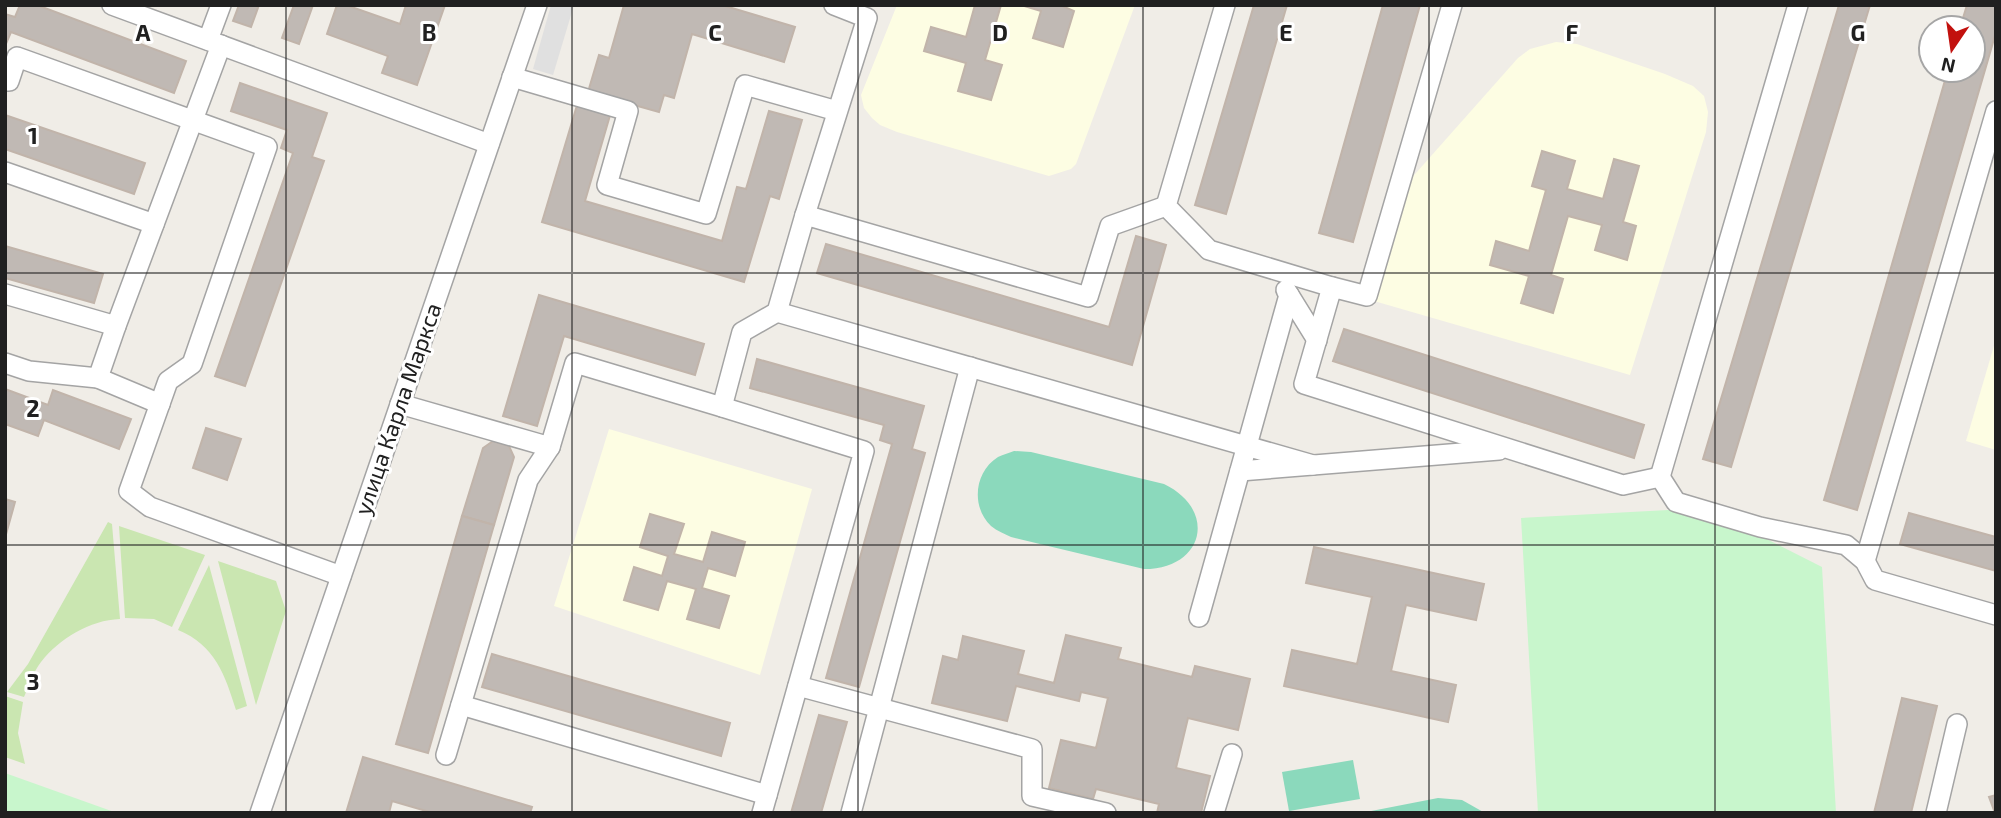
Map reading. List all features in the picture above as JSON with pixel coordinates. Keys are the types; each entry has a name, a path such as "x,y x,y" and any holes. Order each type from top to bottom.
{"street":[{"path":"112,5 489,144"},
{"path":"98,378 193,120 215,43 221,5"},
{"name":"улица Карла Маркса","path":"260,813 537,5"},
{"path":"722,407 742,332 777,312 804,215 867,18 834,5"},
{"path":"1166,206 1225,5"},
{"path":"1166,206 1209,250 1367,296 1452,5"},
{"path":"1798,5 1660,477 1676,502 1760,527 1846,545 1865,561 1875,580 1996,615"},
{"path":"5,81 9,81 17,57 267,147 192,364 168,381 130,491 150,507 341,576"},
{"path":"512,78 628,111 607,185 706,214 745,85 837,111"},
{"path":"1865,561 1996,111"},
{"path":"5,172 154,224"},
{"path":"804,215 1088,297 1110,226 1166,206"},
{"path":"1273,269 1317,340"},
{"path":"1332,287 1304,384 1623,485 1660,477"},
{"path":"5,294 116,326"},
{"path":"1199,617 1289,295"},
{"path":"777,312 1313,465"},
{"path":"5,363 29,371 98,378 160,404"},
{"path":"446,755 528,480 550,447 575,363 864,451 764,804 461,705"},
{"path":"851,813 970,367"},
{"path":"400,404 550,447"},
{"path":"1240,471 1510,449"},
{"path":"798,685 1032,749 1032,796 1106,813"},
{"path":"1936,813 1957,724"},
{"path":"1214,813 1232,754"}],"shaded area":[{"path":"551,5 574,5 553,75 533,69"},
{"path":"897,5 1135,5 1076,164 1071,169 1049,176 897,132 880,125 872,118 864,108 861,95"},
{"path":"1556,42 1577,44 1693,86 1704,96 1708,112 1706,132 1630,375 1374,301 1408,182 1518,58 1530,49"},
{"path":"1996,339 1996,450 1966,441"},
{"path":"609,429 812,489 760,675 554,606"}],"green space":[{"path":"1014,451 1031,452 1164,484 1181,495 1192,508 1197,522 1197,536 1191,549 1180,559 1164,566 1144,569 1011,537 998,531 991,526 980,509 980,480 990,463"},
{"path":"1705,508 1822,567 1836,813 1538,813 1521,518"},
{"path":"108,522 112,524 120,619 87,627 57,646 38,666 24,697 7,692 28,664"},
{"path":"119,526 205,555 172,627 154,619 125,618"},
{"path":"218,561 276,581 286,611 256,705"},
{"path":"209,565 247,706 236,710 217,662 201,644 178,630"},
{"path":"5,696 23,702 18,733 25,764 5,757"},
{"path":"1353,760 1360,799 1289,811 1282,772"},
{"path":"5,773 117,813 5,813"},
{"path":"1438,798 1462,800 1485,813 1361,813"}],"building":[{"path":"20,5 37,5 186,61 174,93 11,32 5,46 5,14 15,17"},
{"path":"239,5 259,5 251,27 233,21"},
{"path":"294,5 313,5 299,44 282,38"},
{"path":"337,5 346,5 400,24 406,5 445,5 417,85 382,73 388,56 327,34"},
{"path":"624,5 722,5 795,27 784,62 692,34 674,98 664,95 659,112 588,92 599,55 609,58"},
{"path":"975,5 1001,5 985,60 1002,65 991,100 958,91 966,63 924,51 931,27 966,37"},
{"path":"1021,5 1060,5 1074,11 1063,47 1033,38 1041,11"},
{"path":"1254,5 1287,5 1226,214 1195,205"},
{"path":"1383,5 1420,5 1353,242 1319,233"},
{"path":"1839,5 1870,5 1731,467 1703,459"},
{"path":"1967,5 1996,5 1996,32 1987,63 1987,14 1964,14"},
{"path":"240,83 327,113 312,157 324,161 245,386 215,376 293,153 281,148 287,130 231,111"},
{"path":"1944,84 1981,84 1857,510 1824,500"},
{"path":"578,102 611,112 585,201 722,241 737,187 746,189 769,111 802,120 779,199 770,196 744,282 542,222"},
{"path":"5,115 145,163 134,194 5,149"},
{"path":"1542,151 1575,161 1567,189 1603,199 1614,159 1639,166 1623,222 1636,226 1627,260 1595,250 1602,225 1568,216 1551,275 1563,279 1553,313 1521,303 1529,276 1490,265 1496,241 1529,251 1546,190 1532,186"},
{"path":"1136,236 1166,245 1132,365 817,273 826,244 1109,327"},
{"path":"5,246 103,274 94,303 5,278"},
{"path":"539,295 704,344 695,375 564,336 537,426 503,416"},
{"path":"1344,329 1644,425 1634,458 1333,361"},
{"path":"757,359 924,406 912,449 925,453 859,687 826,678 892,444 880,440 884,425 750,388"},
{"path":"5,389 48,405 53,390 131,419 119,449 44,420 38,436 5,424"},
{"path":"206,428 241,439 227,480 193,468"},
{"path":"493,441 509,446 514,457 494,525 462,516 483,448"},
{"path":"5,499 15,502 5,538"},
{"path":"1909,513 1996,537 1996,571 1900,544"},
{"path":"650,514 684,524 674,554 703,562 712,532 745,542 735,576 708,568 702,588 729,596 719,628 687,619 696,589 667,581 658,610 624,600 634,567 662,576 668,556 640,547"},
{"path":"462,516 494,525 428,753 396,744"},
{"path":"1314,547 1484,584 1476,620 1406,605 1391,671 1456,685 1448,722 1284,686 1292,650 1357,664 1372,597 1306,583"},
{"path":"1066,635 1121,648 1118,659 1192,677 1195,666 1250,679 1238,730 1188,718 1176,768 1210,776 1201,813 1157,813 1159,804 1096,789 1093,799 1049,788 1061,740 1096,748 1108,698 1081,692 1079,701 1016,686 1007,721 932,703 943,656 958,660 963,636 1024,651 1018,674 1054,683"},
{"path":"492,654 730,723 721,756 482,687"},
{"path":"1902,698 1937,706 1911,813 1874,813"},
{"path":"819,715 847,722 821,813 791,813"},
{"path":"363,757 532,807 530,813 433,813 392,801 389,813 346,813"},
{"path":"1996,795 1996,813 1995,813 1989,797"}]}
